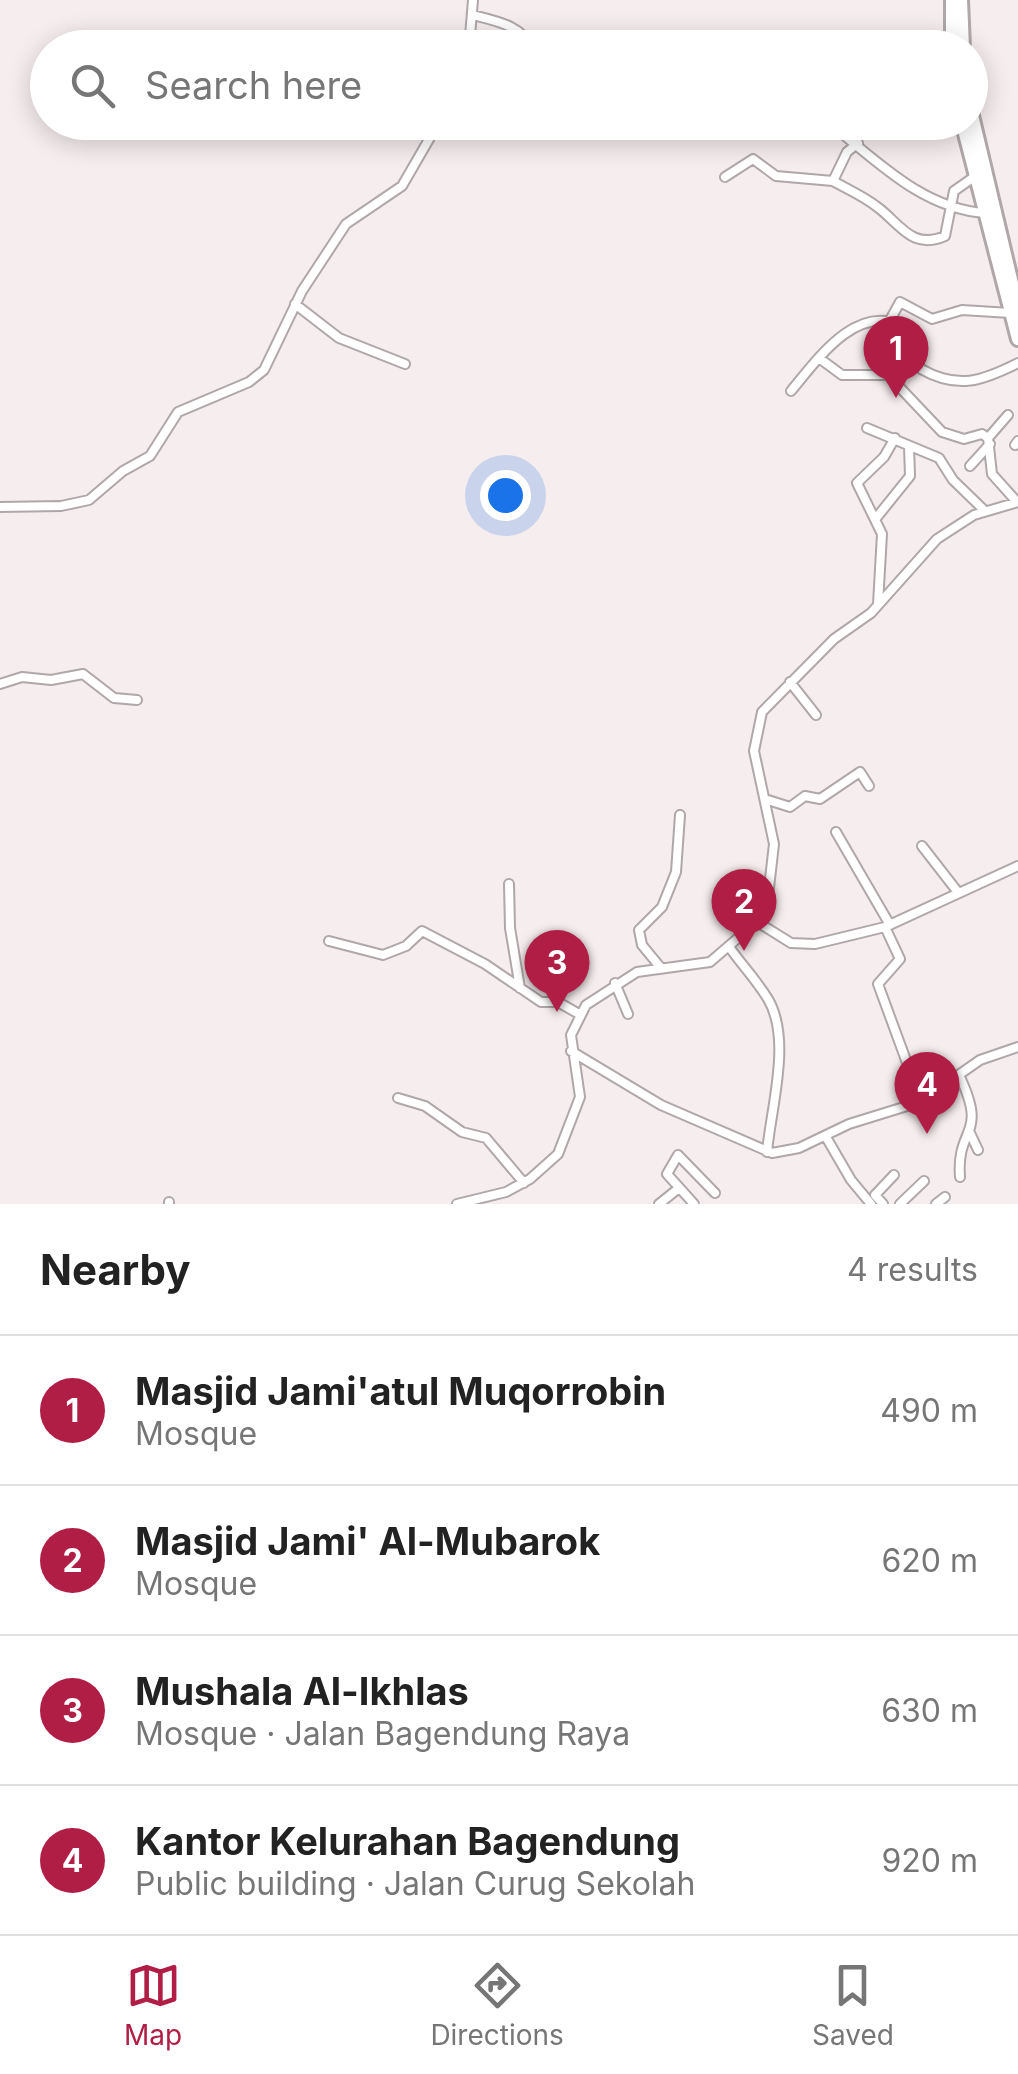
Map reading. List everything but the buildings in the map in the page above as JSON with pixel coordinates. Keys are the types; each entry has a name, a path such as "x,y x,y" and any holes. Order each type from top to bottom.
{"highway":[{"path":"952,0 952,30"},
{"path":"961,0 963,30"},
{"path":"966,140 1014,311 1018,339"},
{"path":"977,140 1003,269"}],"street":[{"path":"471,30 473,0"},
{"path":"473,15 516,30"},
{"path":"0,507 62,506 98,494 118,475 156,451 178,412 250,382 264,370 295,304 349,220 406,182 426,140"},
{"path":"854,140 920,194 949,208 985,213"},
{"path":"833,181 848,152 858,143"},
{"path":"725,177 753,159 776,176 833,181 874,204 905,234 928,240 945,236 949,208 959,185 974,177"},
{"path":"457,1204 524,1184 558,1154 580,1097 571,1052 572,1026 579,1014 615,983 661,968 701,965 730,948 759,923 769,906 774,868 768,800 754,752 755,731 762,712 834,638 878,604 937,539 984,511 1018,502 992,474 989,441 982,434 964,438 942,432 888,375 890,322 895,304 902,302 932,319 962,310 1014,311"},
{"path":"295,304 339,338 405,364"},
{"path":"792,390 850,330 890,322 902,326 913,358 937,378 965,384 1018,364"},
{"path":"819,358 847,376 888,375"},
{"path":"970,466 1008,415"},
{"path":"867,428 942,460 953,480 984,511"},
{"path":"878,604 884,557 877,517 857,483 884,457 895,438"},
{"path":"877,517 910,476 910,446"},
{"path":"0,684 22,676 50,680 83,674 114,698 137,700"},
{"path":"790,682 816,715"},
{"path":"768,800 794,807 805,796 820,800 860,772 869,786"},
{"path":"661,968 642,945 639,930 662,907 676,872 680,814"},
{"path":"836,832 888,926 900,958 878,983 921,1101"},
{"path":"922,846 958,891"},
{"path":"759,923 786,941 802,945 888,926 1018,866"},
{"path":"509,884 510,928 520,988"},
{"path":"328,940 383,955 406,946 422,931 540,1002 558,1002 579,1014"},
{"path":"730,948 770,1002 778,1081 772,1094 767,1152"},
{"path":"615,983 628,1014"},
{"path":"571,1052 661,1105 767,1152 799,1148 849,1124 921,1101 994,1052 1018,1047"},
{"path":"960,1074 975,1110 970,1133 958,1157 960,1177"},
{"path":"398,1098 426,1106 462,1132 486,1138 524,1184"},
{"path":"970,1133 978,1150"},
{"path":"826,1137 871,1204"},
{"path":"694,1204 667,1174 678,1155 715,1193"},
{"path":"883,1204 874,1195 894,1176"},
{"path":"900,1204 924,1180"},
{"path":"660,1204 679,1188"},
{"path":"936,1204 945,1196"}],"place":[{"name":"Masjid Jami'atul Muqorrobin","path":"896,398"},
{"name":"Masjid Jami' Al-Mubarok","path":"744,951"},
{"name":"Mushala Al-Ikhlas","path":"557,1012"},
{"name":"Kantor Kelurahan Bagendung","path":"927,1134"}]}
